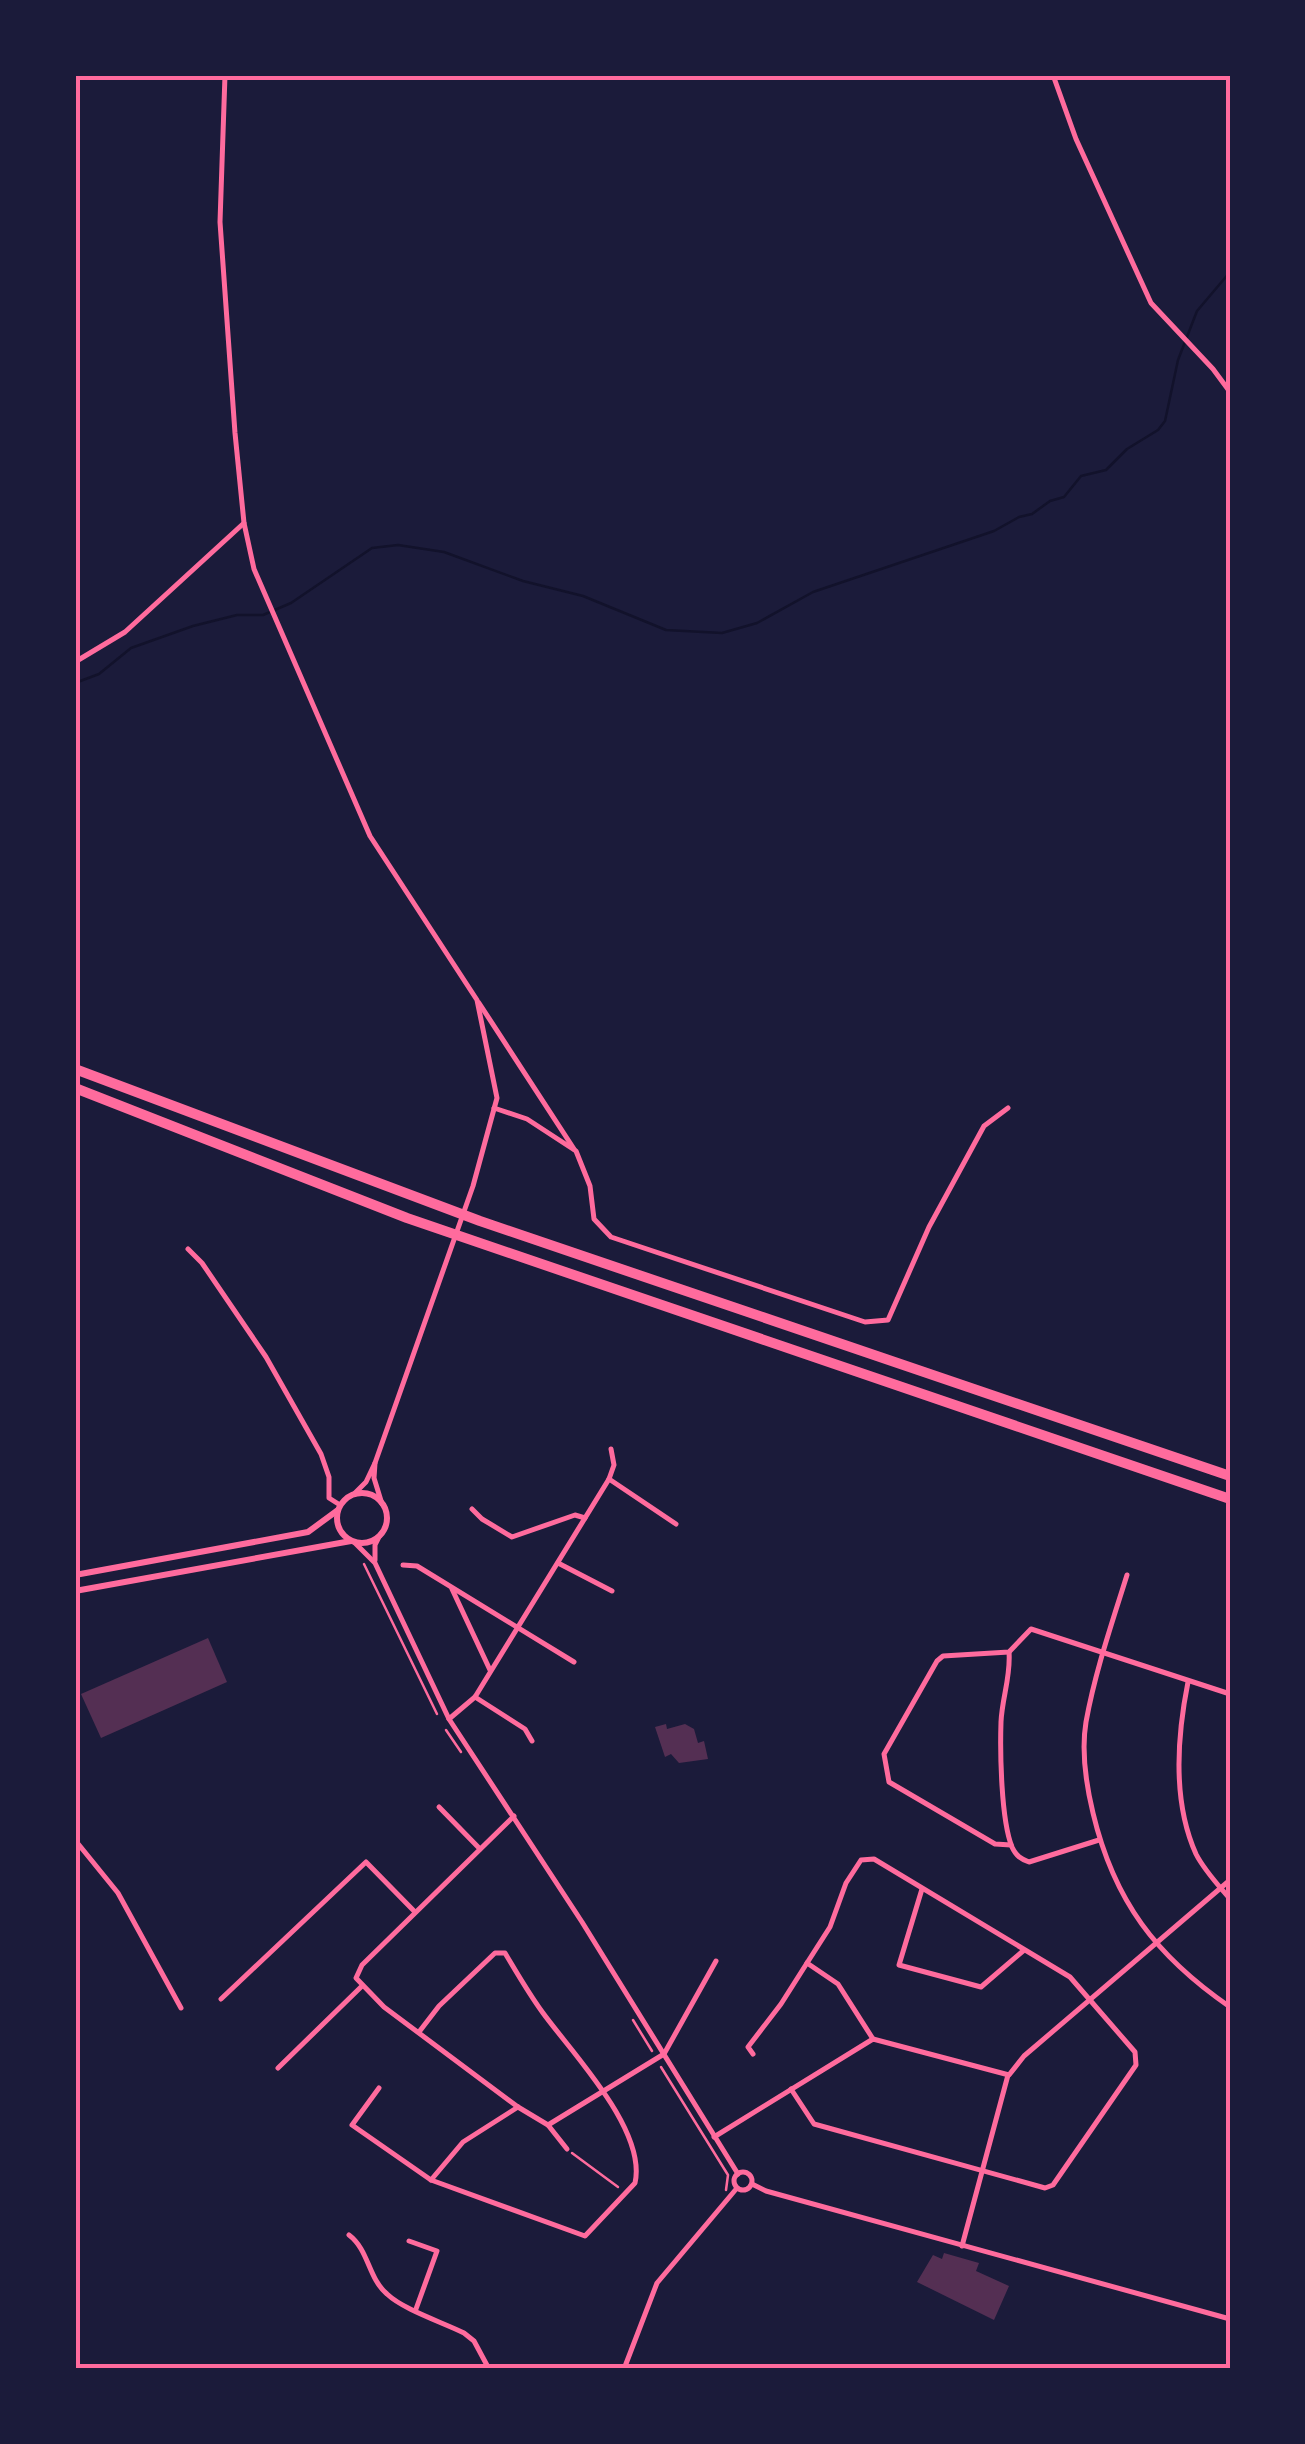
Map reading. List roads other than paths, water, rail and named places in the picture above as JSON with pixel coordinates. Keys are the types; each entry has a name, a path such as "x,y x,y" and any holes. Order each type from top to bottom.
{"highway":[{"path":"75,1069 517,1234 1230,1476"},
{"path":"75,1088 407,1218 1230,1499"}],"street":[{"path":"225,75 220,222 244,523 254,569 370,836 576,1152 590,1186 594,1219 611,1237 865,1322 888,1320 929,1227 984,1126 1008,1108"},
{"path":"1054,75 1076,139 1151,303 1230,392"},
{"path":"75,662 126,632 244,523"},
{"path":"75,1576 308,1532 366,1482 473,1186 497,1098 477,1000"},
{"path":"494,1108 527,1119 576,1152"},
{"path":"188,1249 202,1263 266,1357 321,1454 329,1477 329,1498 339,1508 338,1528 376,1563"},
{"path":"449,1719 475,1698 609,1479 614,1465 611,1448"},
{"path":"375,1463 374,1478 387,1521 374,1545 376,1563 449,1719 738,2174"},
{"path":"609,1479 676,1524"},
{"path":"354,1494 372,1495 382,1504"},
{"path":"472,1509 512,1537 575,1515 584,1518"},
{"path":"75,1591 352,1542 368,1543 380,1536"},
{"path":"558,1563 612,1591"},
{"path":"403,1565 417,1566 574,1662"},
{"path":"1128,1575 1085,1726 1086,1784 1099,1840 1128,1907 1154,1942 1190,1978 1230,2007"},
{"path":"451,1586 491,1672"},
{"path":"1011,1846 995,1844 889,1782 884,1770 884,1754 942,1656 1009,1652 1031,1629 1230,1694"},
{"path":"1009,1652 1010,1669 1001,1719 1011,1846 1018,1857 1029,1862 1099,1840"},
{"path":"1188,1680 1179,1726 1179,1776 1186,1822 1197,1857 1230,1899"},
{"path":"475,1698 525,1729 532,1741"},
{"path":"438,1807 480,1849"},
{"path":"514,1816 357,1971 356,1978 419,2032 518,2107 548,2124 567,2150"},
{"path":"75,1840 118,1894 182,2008"},
{"path":"753,2054 748,2047 781,2004 830,1926 846,1883 860,1860 874,1859 1070,1977 1135,2052 1136,2066 1052,2185 1045,2188 814,2124 791,2090"},
{"path":"221,1999 366,1862 416,1912"},
{"path":"962,2246 1008,2074 1014,2064 1230,1880"},
{"path":"922,1889 900,1965 980,1988 1022,1951"},
{"path":"379,2088 352,2125 431,2180 585,2236 628,2194 637,2175 630,2140 602,2092 542,2011 505,1952 494,1952 439,2006 419,2032"},
{"path":"548,2124 664,2054 716,1961"},
{"path":"807,1962 838,1984 874,2039 1008,2074"},
{"path":"278,2068 362,1986"},
{"path":"714,2137 874,2039"},
{"path":"431,2180 463,2142 518,2107"},
{"path":"738,2174 750,2174 752,2184"},
{"path":"737,2188 734,2182 738,2174"},
{"path":"752,2184 1230,2320"},
{"path":"737,2188 747,2190 752,2184"},
{"path":"624,2369 657,2282 737,2188"},
{"path":"349,2235 361,2244 387,2294 464,2333 474,2341 489,2369"},
{"path":"409,2240 437,2251 416,2310"}],"waterway":[{"path":"75,683 99,674 131,648 193,626 237,615 263,615 291,603 372,548 398,545 444,552 523,581 583,596 666,630 722,633 757,623 813,592 994,531 1064,497 1081,476 1106,470 1165,421 1178,360 1197,311 1230,272"}]}
